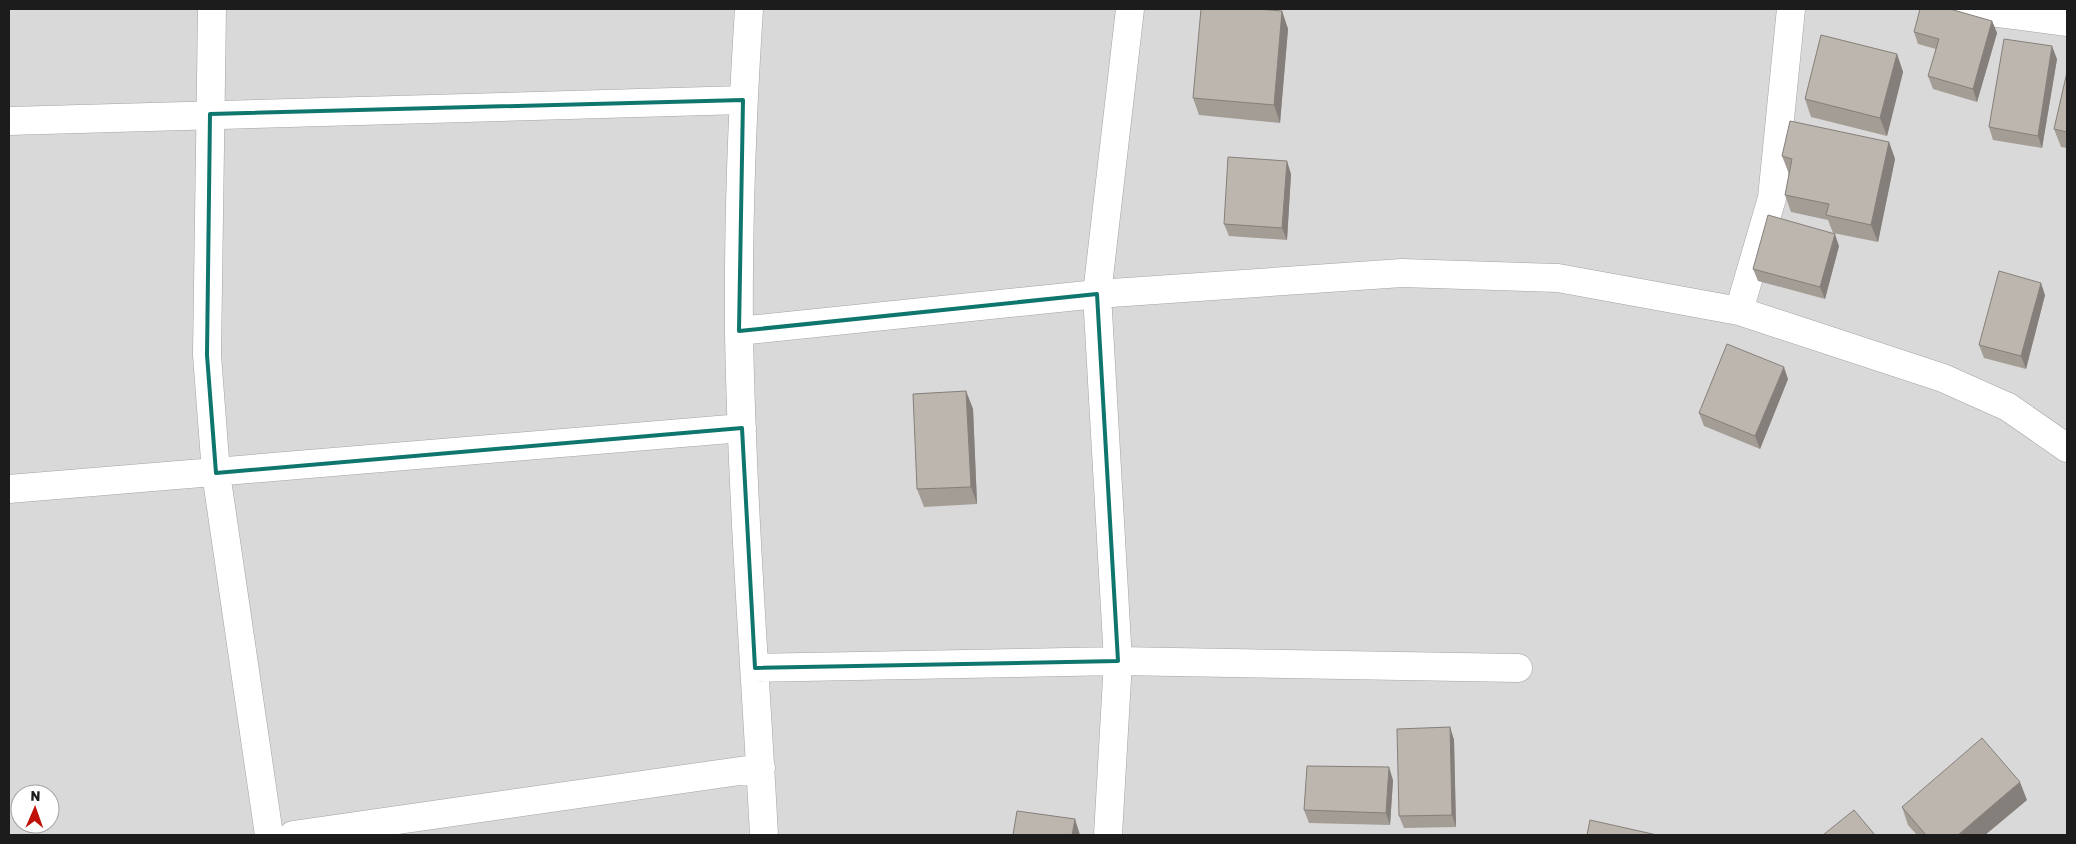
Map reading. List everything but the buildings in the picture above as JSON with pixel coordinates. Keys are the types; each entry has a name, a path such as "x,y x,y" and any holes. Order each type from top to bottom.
{"street":[{"path":"212,9 207,355 216,473 269,835"},
{"path":"749,9 743,100 739,331 742,428 764,835"},
{"path":"1108,835 1118,661 1097,294 1130,9"},
{"path":"1739,311 1772,198 1791,9"},
{"path":"1967,9 2067,22"},
{"path":"9,121 743,100"},
{"path":"739,331 1097,294 1402,273 1558,278 1739,311 1943,378 2008,407 2067,448"},
{"path":"9,489 742,428"},
{"path":"755,668 1118,661 1518,668"},
{"path":"292,835 760,768"}],"highlighted area":[{"path":"743,100 739,331 1097,294 1118,661 755,668 742,428 216,473 207,355 210,114"}],"shaded area":[{"path":"9,9 2067,9 2067,835 9,835"}]}
